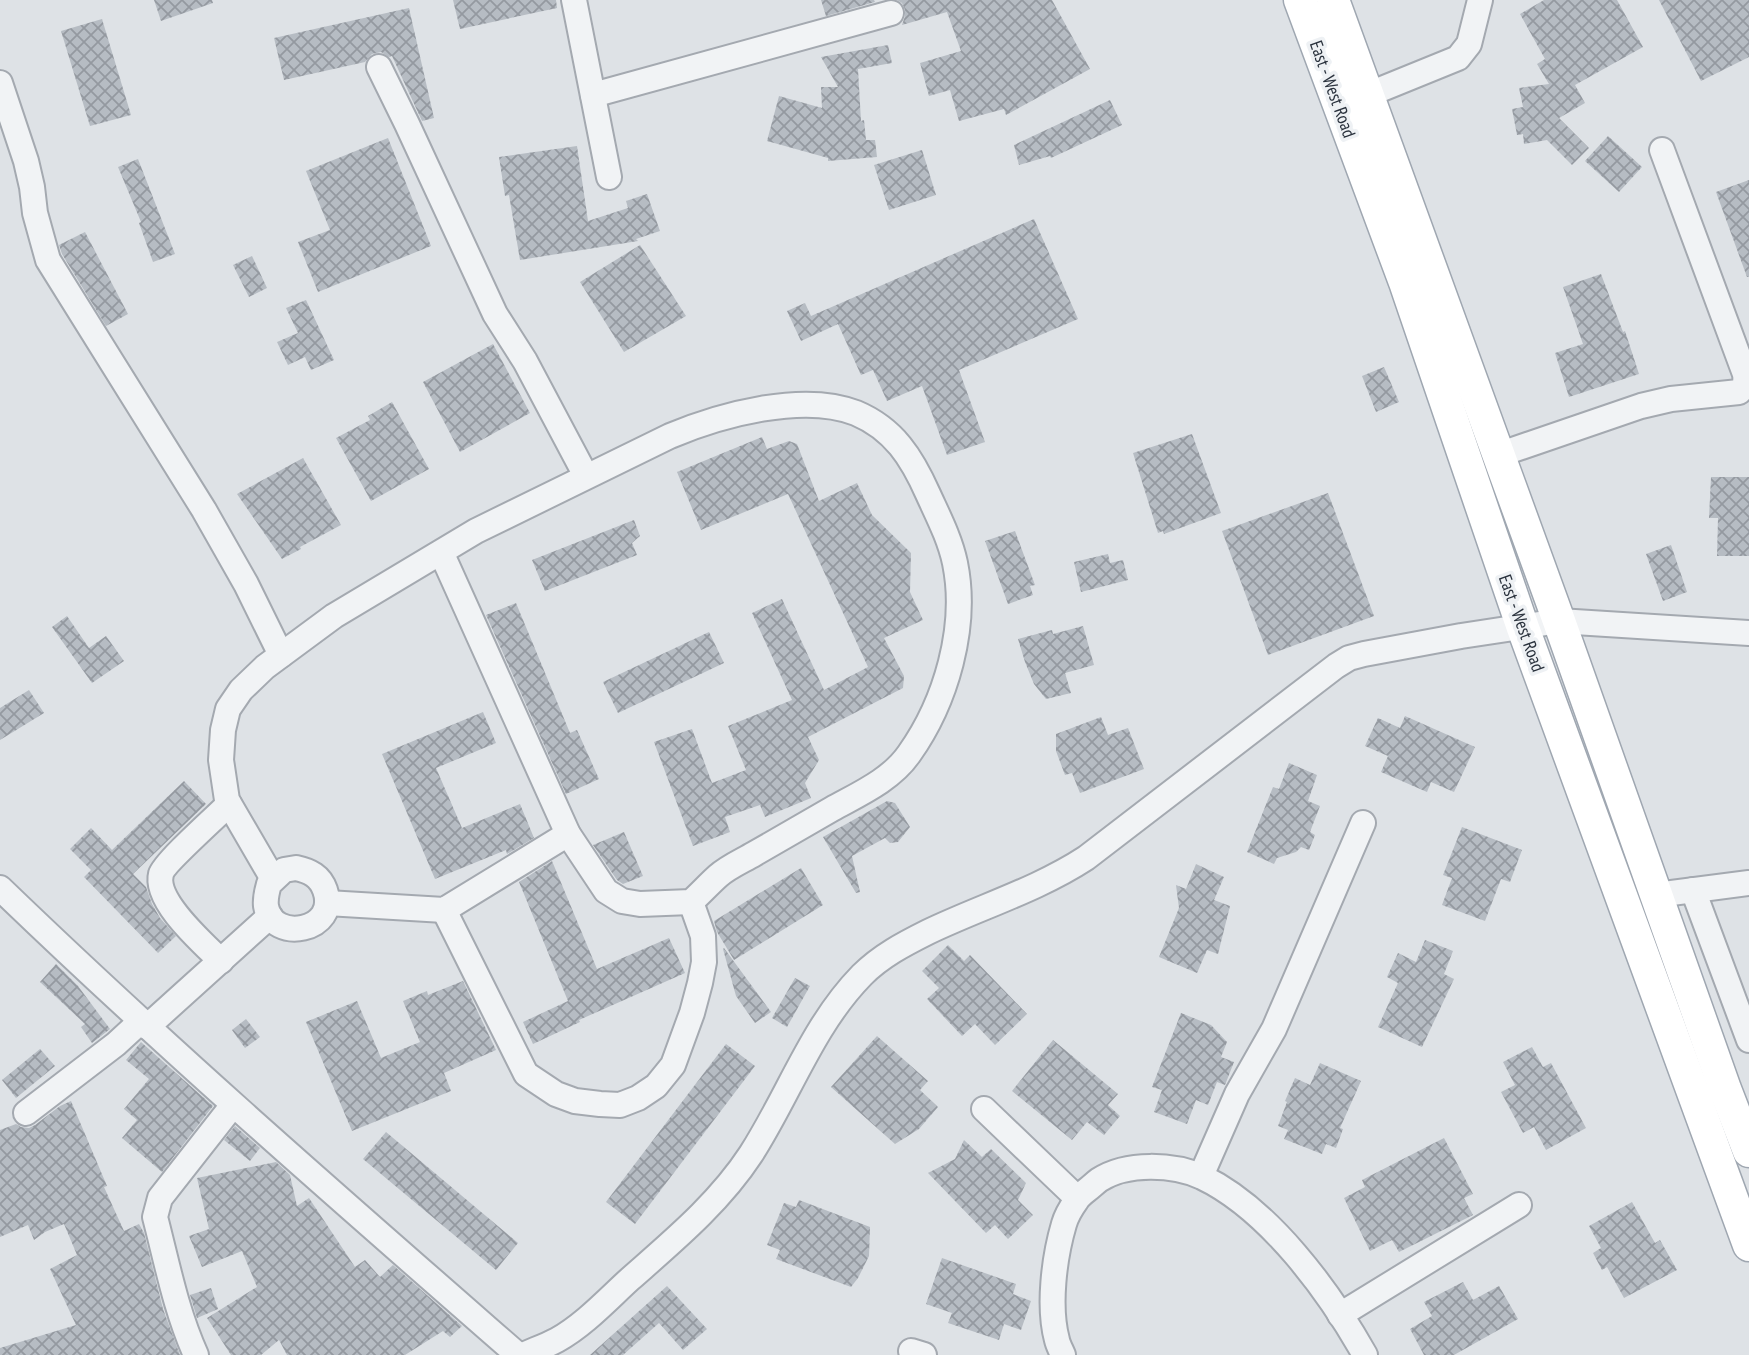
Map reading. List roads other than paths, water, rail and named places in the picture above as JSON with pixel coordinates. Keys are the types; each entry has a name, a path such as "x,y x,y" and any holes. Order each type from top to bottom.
{"main road":[{"name":"East - West Road","path":"1300,0 1406,285 1523,628 1749,1245"},
{"name":"East - West Road","path":"1333,0 1749,1151"}],"street":[{"path":"573,0 609,177"},
{"path":"1367,94 1458,58 1469,44 1480,0"},
{"path":"593,95 891,13"},
{"path":"379,66 495,314 525,361 586,477"},
{"path":"0,83 26,161 35,213 48,260 204,510 246,584 281,655"},
{"path":"1498,455 1642,406 1739,392 1744,388 1745,374 1662,150"},
{"path":"273,879 227,800 221,760 223,730 228,709 241,691 265,667 334,616 441,552 477,531 698,424 776,407 820,405 853,412 874,422 888,433 906,452 920,477 943,526 955,562 960,603 956,640 943,689 928,725 907,757 876,786 720,874 691,902 639,904 622,901 606,891 569,834 441,552"},
{"path":"0,888 92,977 233,1105 520,1355 558,1340 585,1320 687,1228 733,1180 834,1007 878,960 948,923 1064,873 1349,658 1461,636 1559,621 1749,633"},
{"path":"220,961 172,910 160,885 164,868 229,804"},
{"path":"1200,1177 1237,1094 1274,1030 1363,823"},
{"path":"327,903 444,910 569,834"},
{"path":"284,870 307,870 323,883 327,903 324,914 317,923 297,929 288,928 270,916 266,905 269,884 284,870"},
{"path":"1656,895 1749,883"},
{"path":"1693,890 1749,1040"},
{"path":"444,910 526,1074 556,1094 575,1101 620,1105 638,1098 656,1086 673,1065 692,1013 704,962 703,936 691,902"},
{"path":"26,1113 144,1024 270,916"},
{"path":"196,1355 179,1310 155,1217 156,1210 160,1198 233,1105"},
{"path":"984,1109 1077,1198"},
{"path":"1063,1355 1057,1340 1053,1309 1055,1276 1064,1222 1077,1198 1100,1179 1124,1170 1164,1166 1200,1177 1233,1196 1267,1224 1315,1278 1365,1355"},
{"path":"1340,1315 1519,1205"}]}
